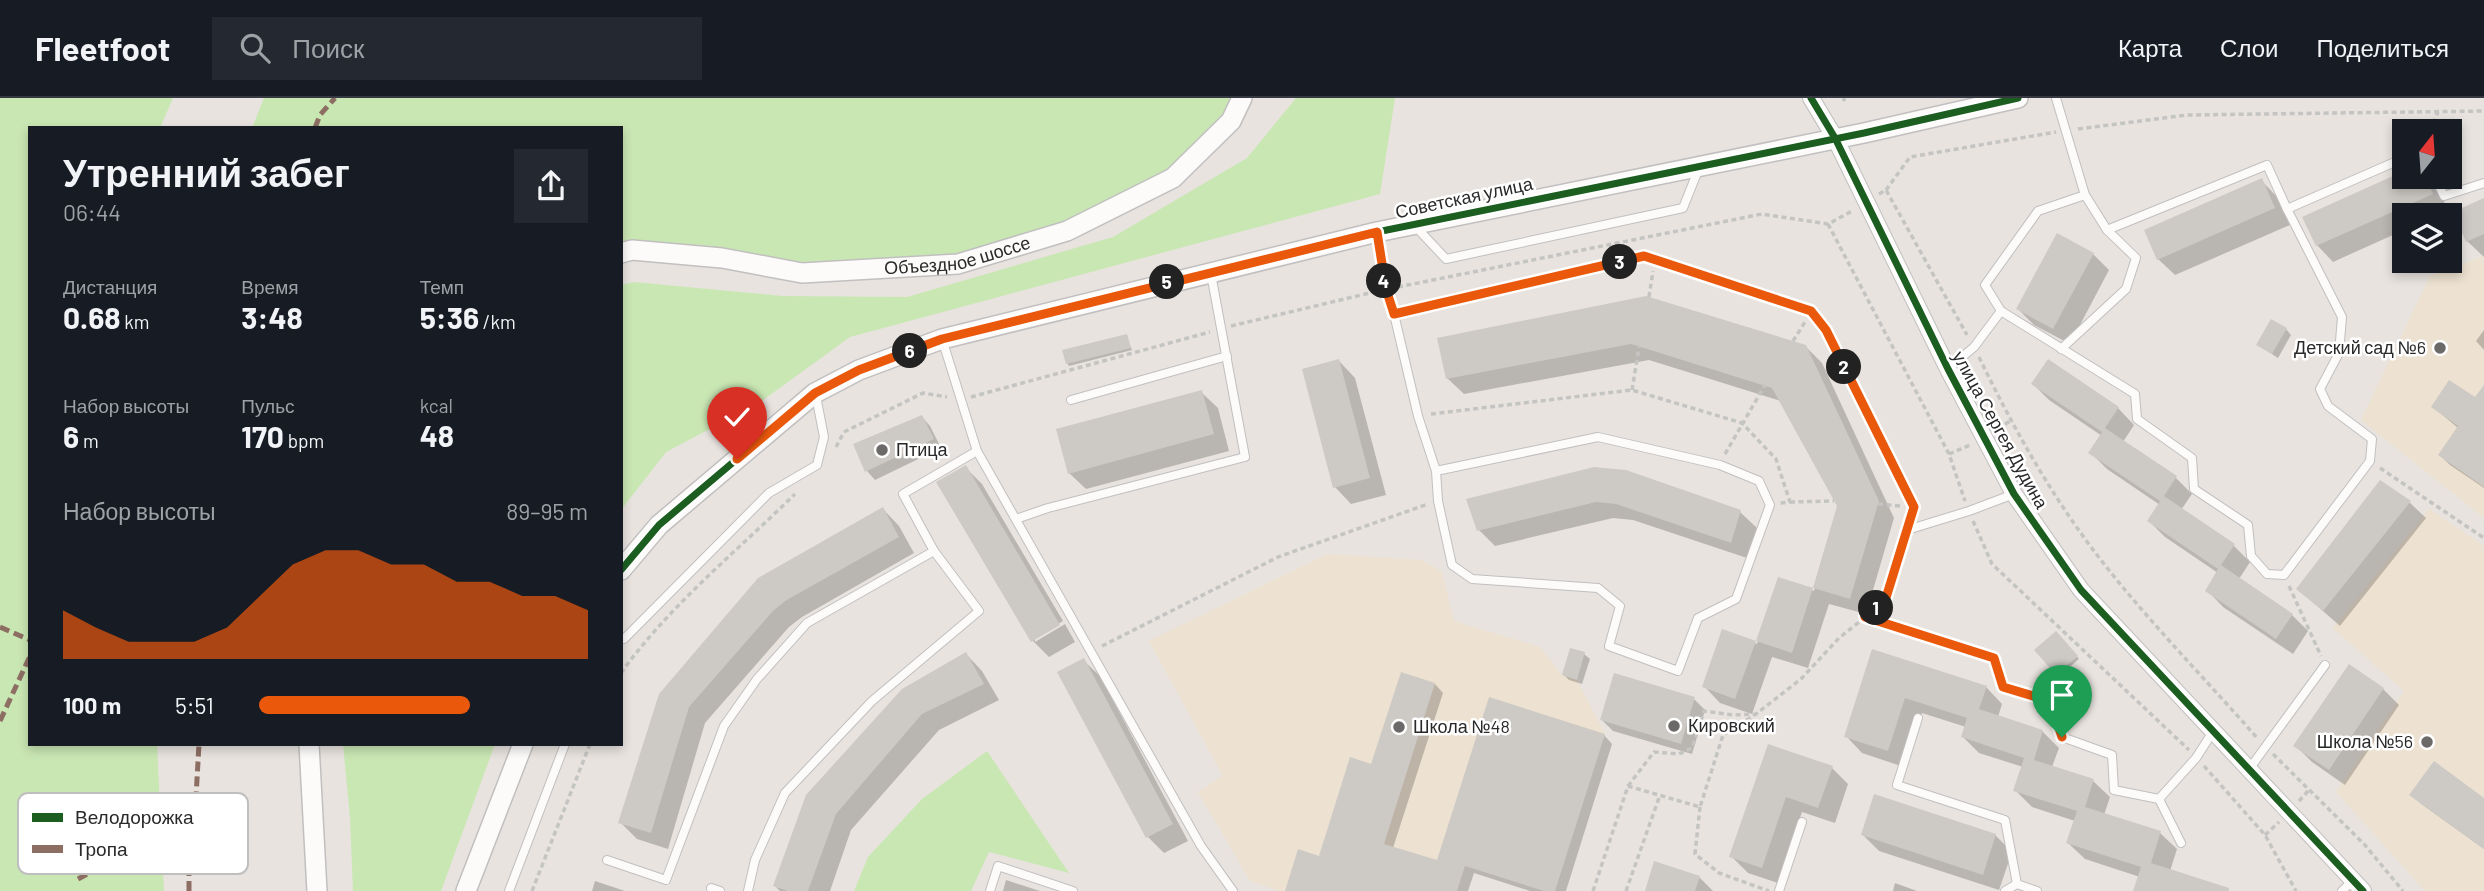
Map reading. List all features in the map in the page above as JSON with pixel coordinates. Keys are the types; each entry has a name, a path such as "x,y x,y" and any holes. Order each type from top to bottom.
{"street":[{"name":"Объездное шоссе","path":"623,252 632,250 722,258 802,273 958,264 1067,231 1172,178 1231,121 1242,98"},
{"name":"улица Сергея Дудина","path":"1811,98 1835,138 1948,369 2014,495 2081,590 2250,768 2353,887"},
{"name":"Советская улица","path":"623,568 659,525 815,393 859,370 942,339 1377,232 2018,98"},
{"path":"309,746 317,891"},
{"path":"466,891 522,746"}],"lane":[{"path":"2056,98 2085,195 2107,230 2136,258 2126,289 2061,349"},
{"path":"2287,209 2392,163"},
{"path":"1413,224 1446,259 1683,208 1700,165"},
{"path":"2085,195 2038,211 1985,285 2001,312 2134,394 2137,419 2192,458 2194,489 2248,525 2251,556 2267,574 2284,575 2370,461 2372,439 2328,406 2320,389 2339,353 2342,317 2267,166 2107,230"},
{"path":"2441,189 2444,196 2484,183"},
{"path":"1377,232 1386,289 1418,416 1436,471 1437,501 1452,565 1472,579 1598,588 1620,607 1609,646 1678,671 1698,618 1736,599 1770,505 1759,481 1720,465 1598,437 1436,471"},
{"path":"1394,314 1644,256 1811,311 1826,330 1914,507 1888,592"},
{"path":"1016,519 1245,457 1211,271"},
{"path":"1948,369 1974,346 2001,312"},
{"path":"942,339 977,451 1201,846 1233,891"},
{"path":"1071,400 1227,356"},
{"path":"623,639 769,493 817,465 824,437 815,393"},
{"path":"748,891 755,860 785,793 872,701 978,611 934,551 903,494 977,451"},
{"path":"1907,530 2014,495"},
{"path":"607,860 666,880 724,726 757,679 807,623 934,551"},
{"path":"1927,636 1994,658 2003,687 2050,701 2062,737 2112,755 2114,790 2159,799"},
{"path":"2250,768 2325,665"},
{"path":"1918,718 1897,785 2005,820 2017,884"},
{"path":"2159,799 2196,758 2214,730"},
{"path":"509,891 564,746"},
{"path":"2159,799 2180,843"},
{"path":"1779,891 1802,822"},
{"path":"990,891 998,866 1073,891"},
{"path":"2005,891 2017,884 2037,891"}],"path":[{"path":"1886,190 1910,157 2066,131 2187,115 2484,111"},
{"path":"2435,119 2438,112"},
{"path":"1828,224 1949,454 1969,511 1993,564 2196,758 2265,835 2296,891"},
{"path":"1648,297 1655,260"},
{"path":"1793,341 1811,311"},
{"path":"1632,390 1639,347"},
{"path":"1720,465 1765,385"},
{"path":"1418,416 1632,390 1742,423 1776,459 1790,502"},
{"path":"2370,461 2484,538"},
{"path":"1091,652 1278,557 1437,501"},
{"path":"1770,505 1834,501"},
{"path":"1878,504 1914,507"},
{"path":"2284,575 2325,665"},
{"path":"1769,891 1719,873 1695,854 1700,807 1723,735 1756,714 1801,679 1839,638 1885,601 1888,592"},
{"path":"1865,617 1927,636"},
{"path":"1593,891 1628,786 1654,752 1679,754 1692,748 1704,711 1733,715 1756,714"},
{"path":"532,891 589,746"},
{"path":"1628,786 1700,807"},
{"path":"1626,891 1660,796"}],"shaded area":[{"name":"Детский сад №6","path":"2484,256 2484,518 2361,420 2430,276 2438,273 2462,273 2462,264"},
{"name":"Школа №56","path":"2429,509 2484,546 2484,891 2425,891 2336,792 2404,691 2333,628"},
{"name":"Школа №48","path":"1327,554 1422,560 1442,572 1454,621 1540,647 1562,675 1577,680 1605,734 1555,891 1544,891 1466,866 1457,891 1280,891 1250,881 1198,792 1223,776 1149,641"}],"green space":[{"path":"0,98 173,98 161,126 28,126 28,746 157,746 159,793 18,793 18,874 163,874 164,891 0,891"},
{"path":"264,98 1235,98 1228,112 1169,174 1067,223 965,257 806,267 623,246 623,126 253,126"},
{"path":"1296,98 1395,98 1380,194 850,337 759,403 666,452 623,507 623,285 634,282 782,296 907,297 1113,237 1247,158"},
{"path":"343,746 494,746 441,891 353,891"},
{"path":"987,751 1069,873 989,852 971,891 854,891 868,857 922,799"}],"building":[{"path":"2392,176 2392,189 2431,189 2433,194 2413,203 2392,203 2392,212 2316,246 2302,217"},
{"path":"2262,178 2275,208 2157,260 2144,230"},
{"path":"2484,198 2484,234 2466,242 2462,233 2462,208"},
{"path":"2057,233 2094,253 2053,329 2016,309"},
{"path":"1646,296 1806,345 1879,501 1850,599 1813,588 1837,506 1772,388 1631,344 1446,379 1437,338"},
{"path":"2271,319 2287,328 2272,354 2256,345"},
{"path":"1127,334 1131,348 1066,364 1062,350"},
{"path":"1339,359 1370,478 1333,488 1302,369"},
{"path":"2048,359 2119,407 2105,428 2177,476 2164,496 2235,544 2221,565 2293,614 2276,639 2205,591 2218,569 2147,521 2160,501 2088,453 2102,432 2031,384"},
{"path":"2449,380 2475,397 2484,385 2484,487 2438,455 2458,426 2431,407"},
{"path":"1202,390 1214,434 1068,474 1056,429"},
{"path":"922,415 934,439 865,472 853,444"},
{"path":"966,465 1060,625 1031,642 936,482"},
{"path":"1594,467 1626,470 1741,510 1731,543 1616,504 1596,502 1477,531 1466,499"},
{"path":"2380,480 2411,501 2323,611 2296,589"},
{"path":"883,507 899,537 785,601 773,611 689,707 651,833 618,823 659,694 758,578"},
{"path":"1778,577 1813,588 1792,653 1756,641"},
{"path":"1722,629 1756,641 1735,699 1702,687"},
{"path":"2056,631 2078,656 2056,675 2034,650"},
{"path":"1570,648 1585,652 1577,680 1562,675"},
{"path":"1872,649 1987,686 1979,709 2043,730 2034,760 2094,779 2085,807 2161,831 2151,863 2229,888 2229,891 2133,891 2141,867 2066,843 2077,811 2013,791 2024,758 1961,737 1967,718 1905,698 1888,751 1844,737"},
{"path":"966,652 984,684 922,714 836,814 808,891 788,891 773,886 806,795 902,689"},
{"path":"1084,658 1173,824 1146,838 1057,672"},
{"path":"2349,664 2384,688 2329,770 2293,746"},
{"path":"1401,672 1435,683 1384,844 1437,860 1489,697 1605,734 1555,891 1544,891 1465,866 1457,891 1285,891 1298,849 1319,856 1350,757 1371,764"},
{"path":"1614,673 1695,697 1681,744 1600,720"},
{"path":"1768,744 1833,766 1818,808 1786,797 1762,868 1729,857"},
{"path":"2434,761 2484,798 2484,849 2409,795"},
{"path":"1874,794 1996,834 1983,875 1861,835"},
{"path":"1654,861 1700,876 1695,891 1645,891"}],"marked path":[{"path":"316,126 320,115 335,98"},
{"path":"0,627 28,639"},
{"path":"0,721 28,660"},
{"path":"196,793 199,746"},
{"path":"78,879 87,874"},
{"path":"189,874 189,891"}],"cycle path":[{"path":"1811,98 1835,138 1948,369 2014,494 2081,590 2363,891"},
{"path":"623,568 659,525 815,393 859,370 942,339 1377,232 1864,133 2018,98"}],"place":[{"name":"Детский сад №6","path":"2440,348"},
{"name":"Птица","path":"882,450"},
{"name":"Кировский","path":"1674,726"},
{"name":"Школа №48","path":"1399,727"},
{"name":"Школа №56","path":"2427,742"}],"route":[{"path":"737,459 815,393 859,370 942,339 1377,232 1386,289 1394,314 1644,256 1811,311 1826,330 1914,507 1885,601 1865,617 1994,658 2003,687 2050,701 2062,737"}]}
